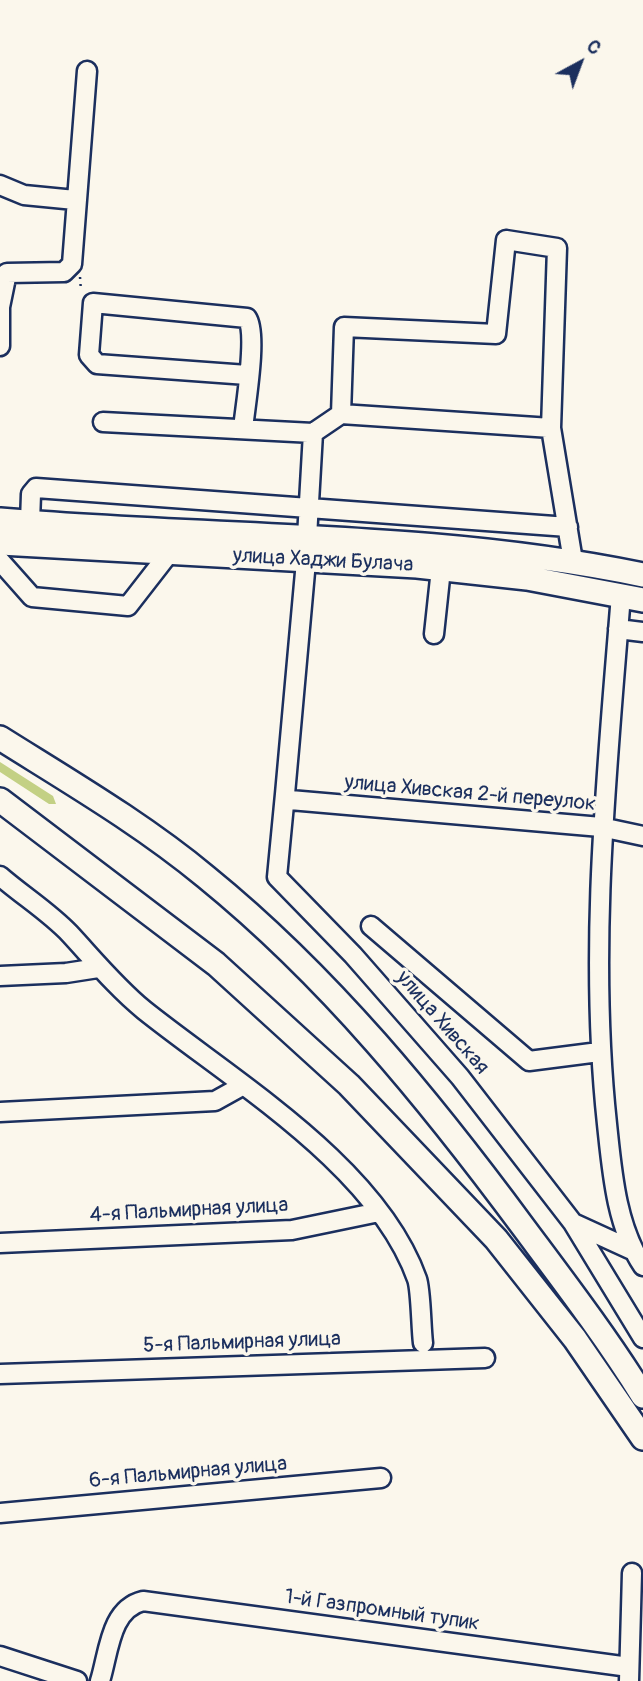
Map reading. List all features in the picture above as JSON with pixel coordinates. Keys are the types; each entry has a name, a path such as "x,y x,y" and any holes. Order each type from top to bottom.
{"main road":[{"name":"улица Хаджи Булача","path":"0,520 406,543 573,561 643,575"},
{"path":"306,561 307,537"},
{"name":"улица Хаджи Булача","path":"0,543 441,569 527,578 632,598"},
{"path":"0,738 156,838 205,876 259,922 354,1017 501,1196 594,1322 643,1396"},
{"path":"0,800 216,964 349,1085 496,1239 575,1339 643,1438"}],"street":[{"path":"0,346 0,307 5,277 9,271 64,272 71,268 87,71"},
{"path":"0,185 24,195 75,200"},
{"path":"341,414 344,327 496,334 506,240 557,248 551,428 573,561"},
{"path":"243,429 251,327 247,318 93,303 89,355 97,364 247,375"},
{"path":"103,422 313,433 341,414 551,428"},
{"path":"307,537 313,433"},
{"path":"30,522 31,494 36,488 568,527"},
{"path":"0,561 32,597 128,606 170,552"},
{"name":"улица Хивская","path":"306,561 289,798 277,877 354,955 460,1077 573,1223 632,1250"},
{"path":"433,634 441,569"},
{"path":"632,598 618,629 601,827 599,1052 612,1176 632,1250 643,1266"},
{"path":"618,629 643,632"},
{"name":"улица Хивская 2-й переулок","path":"289,798 601,827 643,836"},
{"path":"0,876 46,911 98,968 142,1008 316,1144 365,1193 379,1212 418,1283 423,1343"},
{"path":"372,926 529,1061 599,1052"},
{"path":"0,976 65,974 98,968"},
{"path":"0,1112 215,1101 242,1086"},
{"name":"4-я Пальмирная улица","path":"0,1243 292,1230 379,1212"},
{"path":"573,1223 643,1338"},
{"name":"5-я Пальмирная улица","path":"0,1374 485,1359"},
{"name":"6-я Пальмирная улица","path":"0,1513 381,1478"},
{"path":"629,1674 632,1573"},
{"name":"1-й Газпромный тупик","path":"100,1681 118,1618 129,1605 143,1601 629,1674"},
{"path":"0,1656 77,1681"}],"path":[{"path":"71,268 78,272 85,299 93,303"}],"green space":[{"path":"0,762 53,796 56,804 49,804 0,772"}]}
